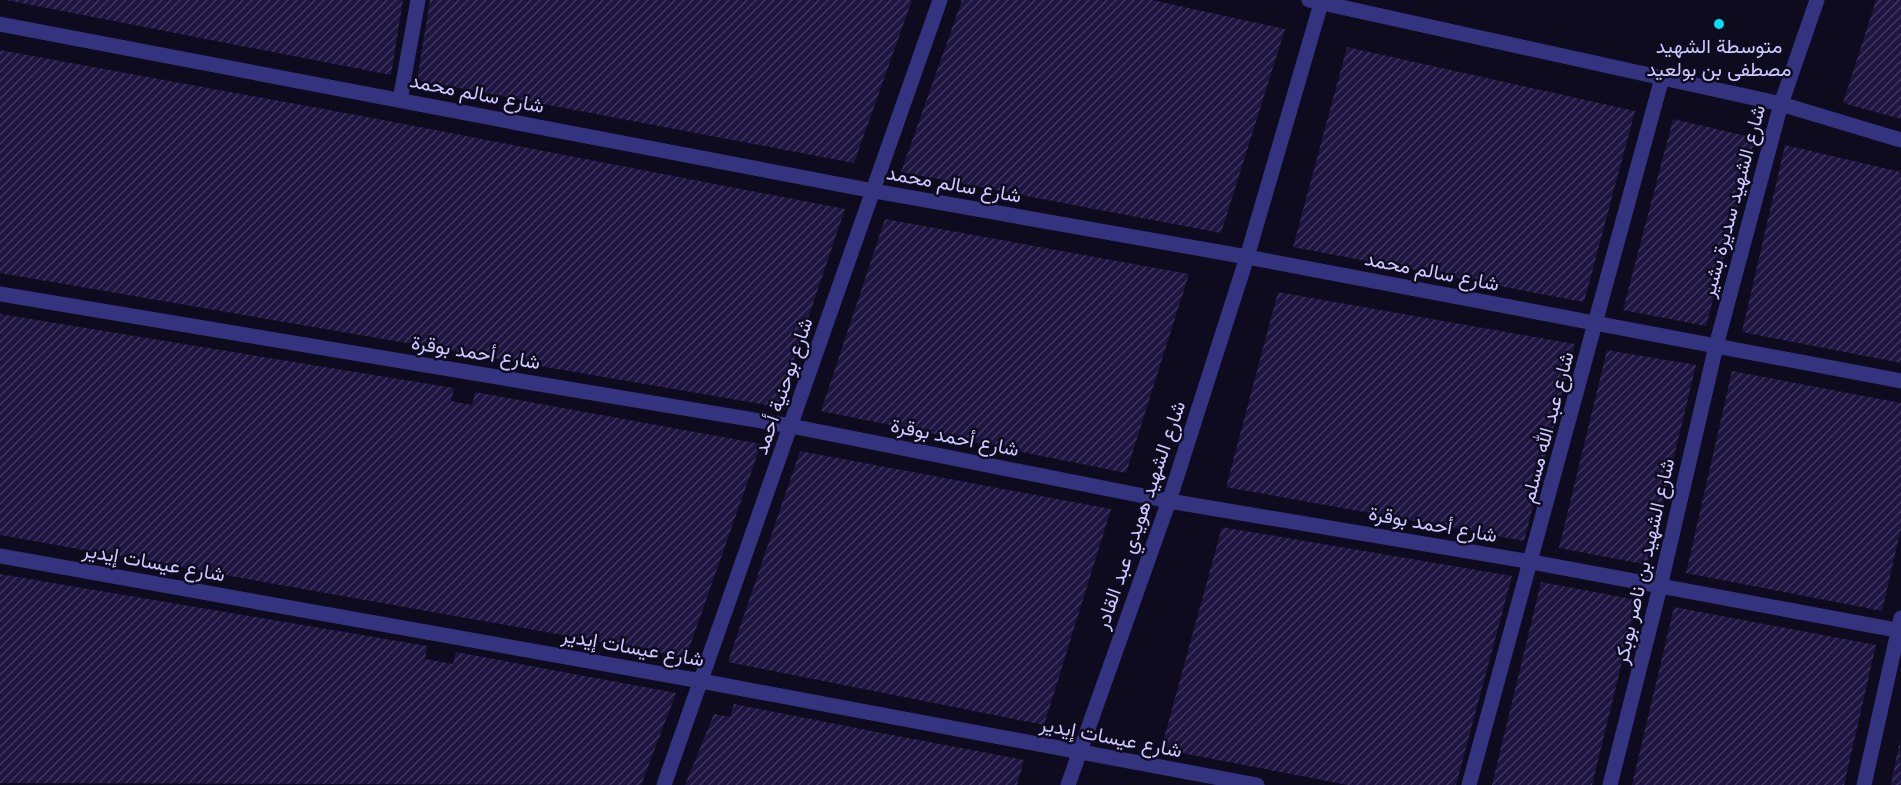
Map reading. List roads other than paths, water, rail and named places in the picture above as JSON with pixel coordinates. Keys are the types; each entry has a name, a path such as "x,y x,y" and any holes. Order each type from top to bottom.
{"street":[{"path":"400,100 418,0"},
{"name":"شارع بوحنية أحمد","path":"664,785 940,0"},
{"name":"شارع الشهيد سديرة بشير","path":"1716,346 1780,104 1817,0"},
{"path":"1318,1 1780,104 1901,140"},
{"name":"شارع الشهيد هويدي عبد القادر","path":"1068,785 1169,501 1246,257 1318,1"},
{"name":"شارع سالم محمد","path":"0,24 874,191 1246,257 1901,381"},
{"name":"شارع عبد الله مسلم","path":"1469,785 1532,562 1662,78"},
{"name":"شارع أحمد بوقرة","path":"0,294 791,426 1169,501 1532,562 1660,588 1900,626"},
{"name":"شارع الشهيد بن ناصر بوبكر","path":"1610,785 1660,588 1716,346"},
{"name":"شارع عيسات إيدير","path":"0,556 701,681 1257,785"},
{"path":"1864,785 1900,626"}],"place":[{"name":"متوسطة الشهيد مصطفى بن بولعيد","path":"1719,24"}]}
